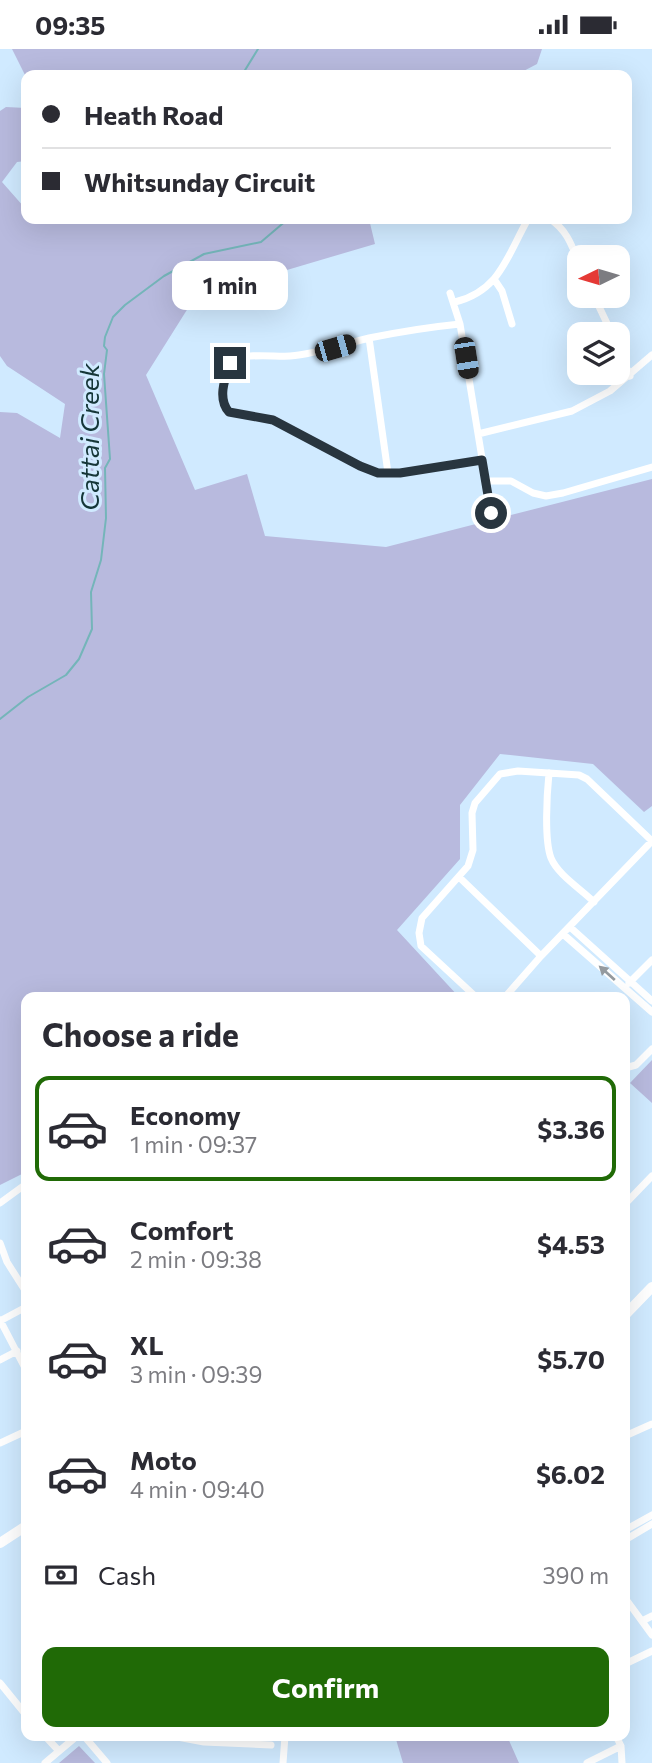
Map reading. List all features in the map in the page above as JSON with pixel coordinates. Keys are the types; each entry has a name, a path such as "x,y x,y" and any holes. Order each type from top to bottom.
{"street":[{"path":"454,302 475,295 494,279 524,224"},
{"path":"558,224 571,245"},
{"path":"494,279 502,291 512,324"},
{"path":"450,293 460,324 491,513"},
{"path":"460,324 369,338 303,355 239,357 230,363 223,386 223,403 229,412 273,420 378,473 482,460"},
{"path":"369,338 388,473"},
{"path":"630,376 652,355"},
{"path":"478,434 572,411 618,385"},
{"path":"486,481 511,481 533,493 546,496 652,467"},
{"path":"471,992 421,946 419,933 422,918 459,877 472,857 472,813 479,796 500,774 509,771 579,775 587,779 652,841 509,992"},
{"path":"549,773 548,844 551,857 557,868 594,902"},
{"path":"459,877 541,956"},
{"path":"570,927 652,1000"},
{"path":"563,934 628,992"},
{"path":"624,989 652,960"},
{"path":"630,994 652,1012"},
{"path":"630,1067 636,1065 652,1049"},
{"path":"630,1199 652,1176"},
{"path":"0,1203 21,1188"},
{"path":"0,1243 7,1262 21,1284"},
{"path":"630,1310 652,1287"},
{"path":"21,1310 0,1321 21,1359"},
{"path":"0,1360 17,1351"},
{"path":"630,1434 652,1424"},
{"path":"0,1443 21,1433"},
{"path":"630,1527 652,1515"},
{"path":"630,1537 652,1524"},
{"path":"0,1542 21,1530"},
{"path":"630,1605 652,1635"},
{"path":"642,1621 652,1616"},
{"path":"630,1662 652,1651"},
{"path":"0,1683 21,1709"},
{"path":"50,1741 59,1751"},
{"path":"45,1763 71,1741"},
{"path":"87,1741 107,1763"},
{"path":"199,1741 271,1745"},
{"path":"283,1763 285,1741"},
{"path":"618,1741 622,1763"},
{"path":"587,1763 621,1746"}],"shaded area":[{"path":"12,49 542,49 537,64 526,70 22,70"},
{"path":"6,107 21,108 21,162 17,162 2,182 21,204 21,224 370,224 375,244 195,297 146,375 195,490 247,474 265,536 386,547 652,479 652,806 644,812 593,764 500,754 460,805 460,859 397,930 454,992 21,992 21,1174 0,1185 0,412 17,413 60,438 65,404 7,366 0,356 0,111"},
{"path":"652,1060 652,1103 630,1083"},
{"path":"396,1741 509,1741 519,1763 403,1763"},
{"path":"79,1746 95,1763 59,1763"}],"waterway":[{"name":"Cattai Creek","path":"245,70 258,49"},
{"name":"Cattai Creek","path":"0,719 28,697 66,675 79,659 92,629 91,592 101,560 106,518 105,468 110,459 104,374 107,350 104,346 113,317 164,276 204,254 261,242 282,224"}],"route":[{"path":"230,363 223,386 223,403 229,412 273,420 378,473 400,473 482,460 491,513"}]}
